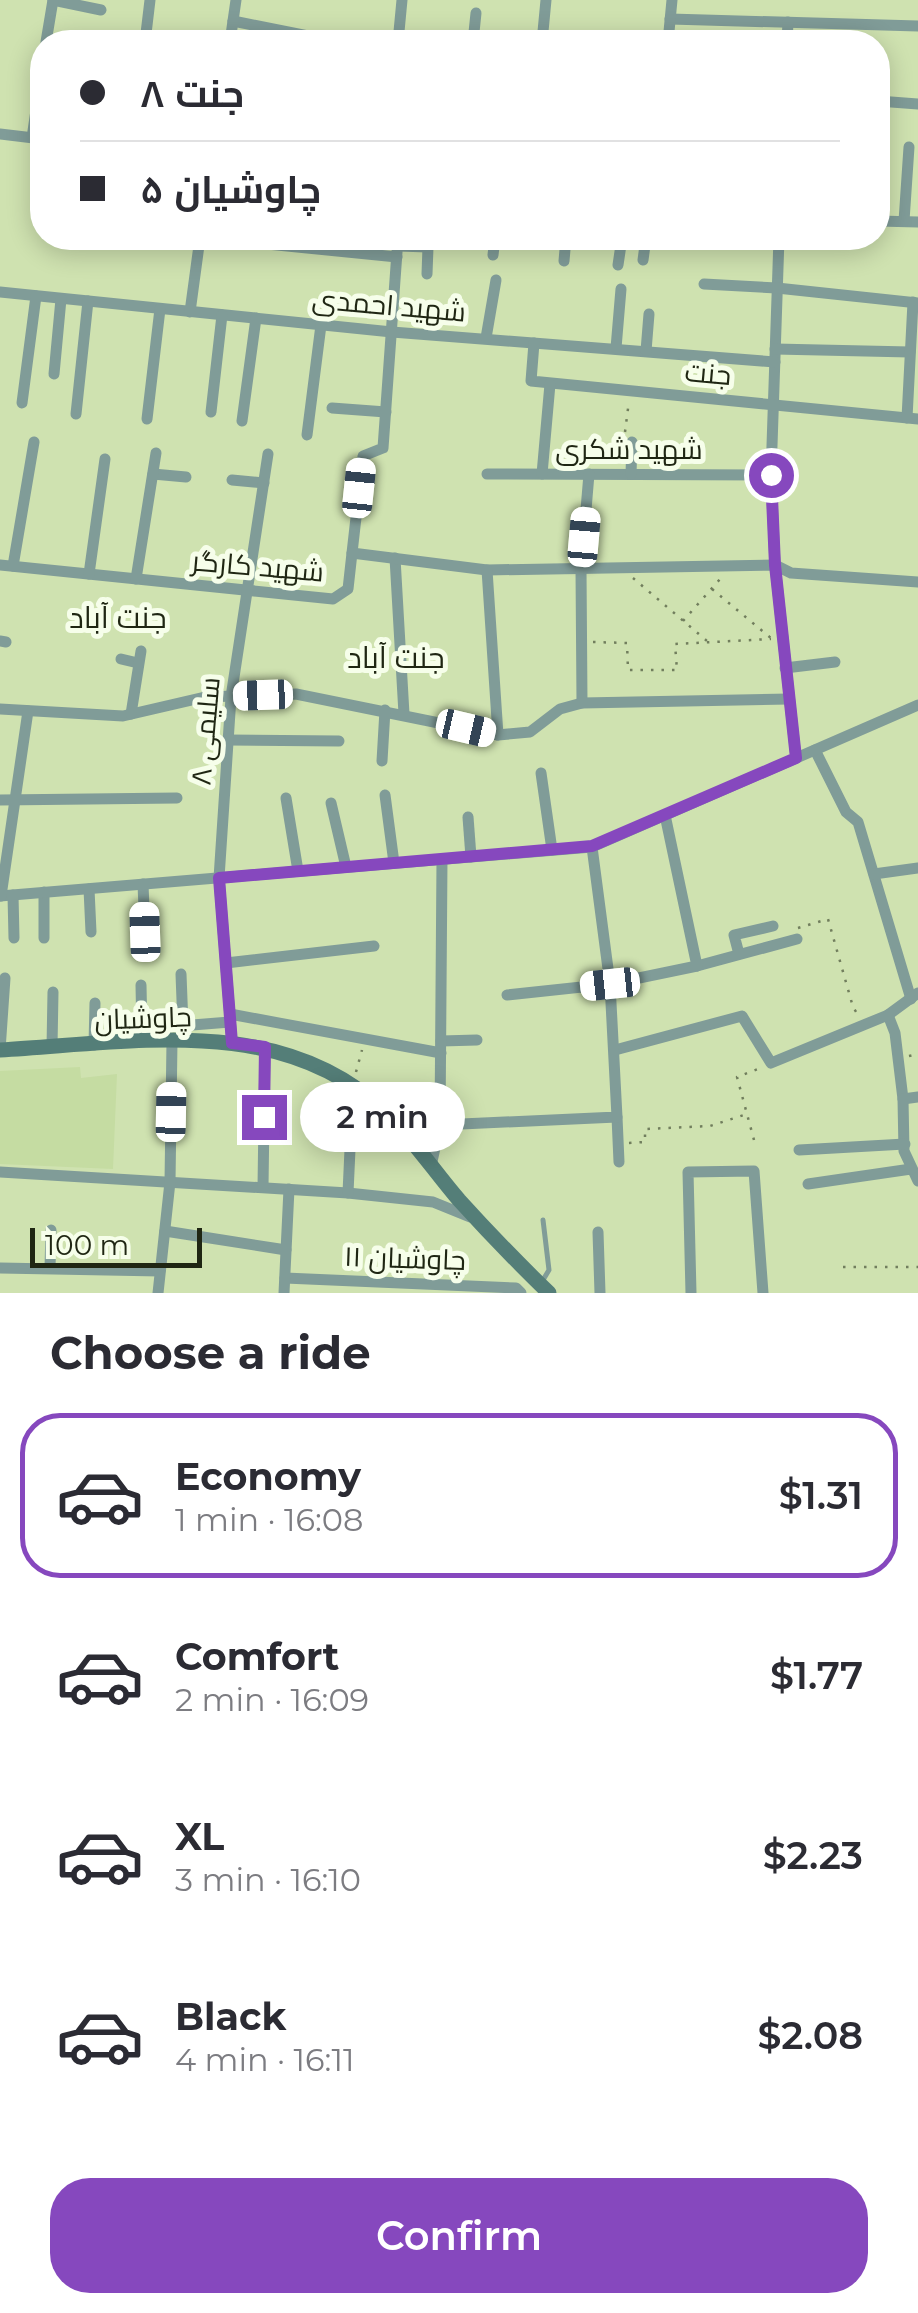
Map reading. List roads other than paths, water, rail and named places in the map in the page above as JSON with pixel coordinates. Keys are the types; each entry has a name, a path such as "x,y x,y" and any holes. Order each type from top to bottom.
{"main road":[{"name":"چاوشیان","path":"0,1050 94,1045 142,1036 265,1047 303,1060 353,1084 386,1112 545,1289"}],"street":[{"path":"48,30 53,0 101,10"},
{"path":"146,30 150,0"},
{"path":"232,30 236,0"},
{"path":"399,30 402,0"},
{"path":"543,30 546,0"},
{"path":"669,30 672,0"},
{"path":"474,30 476,13"},
{"path":"670,19 918,26"},
{"path":"233,22 275,30"},
{"path":"788,22 788,30"},
{"path":"890,102 918,104"},
{"path":"0,134 30,137"},
{"path":"904,221 909,146"},
{"path":"890,221 918,222"},
{"path":"190,312 202,250"},
{"path":"352,553 363,456 383,448 398,250"},
{"path":"427,274 428,250"},
{"path":"493,255 494,250"},
{"path":"564,262 565,250"},
{"path":"618,265 620,250"},
{"path":"644,260 645,250"},
{"path":"779,250 771,475 777,639 785,668 796,758"},
{"path":"486,338 496,280"},
{"path":"704,284 916,302 910,352 912,418"},
{"path":"616,348 621,289"},
{"name":"شهید احمدی","path":"0,292 392,332 646,351 775,355 910,352"},
{"path":"22,403 36,296"},
{"path":"54,374 61,299"},
{"path":"76,414 88,301"},
{"path":"148,420 160,309"},
{"path":"646,351 649,314"},
{"path":"211,412 222,315"},
{"path":"242,421 256,318"},
{"path":"307,435 321,325"},
{"path":"534,342 532,381 550,384 542,474"},
{"name":"جنت","path":"550,384 912,418"},
{"path":"332,408 386,412"},
{"path":"6,566 34,442"},
{"path":"631,474 632,442"},
{"path":"136,579 156,454"},
{"name":"سلیمی ۸","path":"232,1043 219,878 231,696 268,454"},
{"path":"89,574 105,459"},
{"path":"153,474 186,477"},
{"name":"شهید شکری","path":"487,474 771,475"},
{"path":"582,703 582,568 589,474"},
{"path":"232,480 264,484"},
{"name":"شهید کارگر","path":"6,566 333,600 348,589 352,553 487,570 775,565 791,573 918,582"},
{"path":"394,558 404,714"},
{"path":"487,570 498,735"},
{"path":"122,660 140,657 131,714"},
{"path":"785,668 835,662"},
{"path":"0,709 131,714 205,698 296,694 498,735 530,732 560,709 582,703 789,699"},
{"path":"5,896 592,846 917,707"},
{"path":"14,938 3,863 28,710"},
{"path":"382,760 385,710"},
{"path":"228,740 339,740"},
{"path":"615,1050 742,1016 771,1064 888,1015 914,996 858,822 846,812 815,750"},
{"path":"540,773 552,850"},
{"path":"385,795 394,863"},
{"path":"0,800 177,798"},
{"path":"286,798 298,871"},
{"path":"331,803 346,867"},
{"path":"665,815 697,966"},
{"path":"468,817 471,857"},
{"path":"592,846 610,984 620,1162"},
{"path":"431,1166 440,1125 442,859"},
{"path":"874,874 918,868"},
{"path":"143,884 145,932"},
{"path":"89,888 91,932"},
{"path":"44,892 44,938"},
{"path":"738,954 734,935 773,926"},
{"path":"507,994 610,984 796,939"},
{"path":"226,963 374,946"},
{"path":"181,974 183,1026"},
{"path":"0,1050 5,978"},
{"path":"141,986 142,1036 230,1018 441,1047 476,1040"},
{"path":"52,992 52,1047"},
{"path":"94,1003 94,1045"},
{"path":"808,1184 914,1175 906,1160 903,1099 888,1015"},
{"path":"158,1293 170,1182 172,1041"},
{"path":"263,1187 265,1047"},
{"path":"348,1192 353,1084"},
{"path":"903,1099 918,1097"},
{"path":"440,1125 617,1117"},
{"path":"799,1150 904,1144"},
{"path":"691,1293 688,1172 754,1170 763,1293"},
{"path":"0,1173 348,1192 433,1202 479,1220"},
{"path":"433,1202 445,1182"},
{"path":"284,1293 289,1189"},
{"path":"50,1268 51,1230"},
{"path":"165,1231 286,1250"},
{"path":"598,1232 600,1293"},
{"path":"0,1268 160,1271"},
{"name":"چاوشیان ۱۱","path":"285,1278 336,1287 516,1288 521,1293"}],"lane":[{"path":"544,1220 549,1270 545,1289"}],"district":[{"name":"جنت آباد","path":"118,618"},
{"name":"جنت آباد","path":"396,658"}]}
